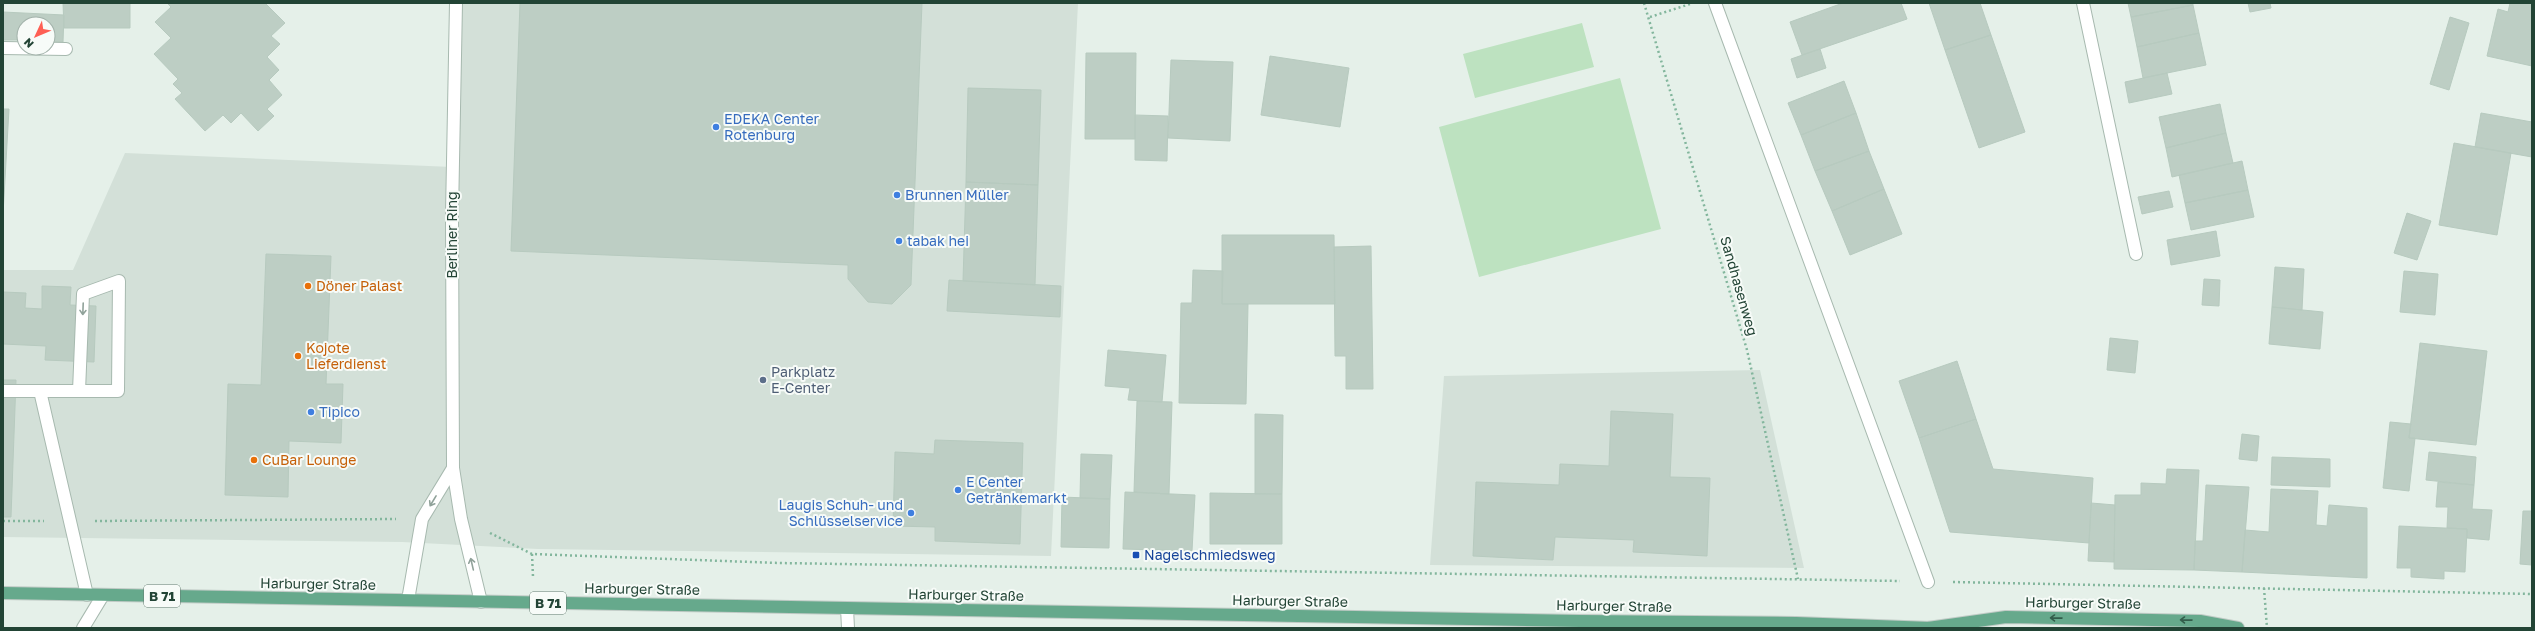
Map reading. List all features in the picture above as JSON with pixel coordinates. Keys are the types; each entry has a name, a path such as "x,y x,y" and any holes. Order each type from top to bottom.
{"main road":[{"name":"Harburger Straße","path":"3,593 847,608 1580,625 1796,623 1930,628 2006,617 2200,621 2238,628"}],"street":[{"name":"Berliner Ring","path":"456,3 452,214 452,468 481,602"},
{"path":"1716,3 1928,582"},
{"path":"2083,3 2136,254"},
{"path":"3,48 66,49"},
{"path":"3,391 79,391 118,391 119,281 83,294 79,391"},
{"path":"40,391 87,595"},
{"path":"408,600 422,519 452,468"},
{"path":"83,628 103,595"},
{"path":"847,608 848,628"}],"path":[{"name":"Sandhasenweg","path":"1644,3 1650,17 1747,350 1798,579"},
{"path":"1650,17 1692,3"},
{"path":"3,521 422,519"},
{"path":"462,519 532,554 779,564 1798,579 2532,594"},
{"path":"2264,588 2267,628"}],"shaded area":[{"path":"456,3 1078,3 1051,556 538,549 402,542 3,537 3,270 73,270 125,153 452,167"},
{"path":"1760,370 1804,568 1430,565 1444,376"}],"green space":[{"path":"1582,23 1594,67 1475,98 1463,54"},
{"path":"1620,78 1661,229 1479,277 1439,127"}],"building":[{"path":"63,3 130,3 130,28 64,28"},
{"path":"167,3 265,3 285,23 271,36 280,44 267,57 279,70 269,80 282,95 267,109 274,116 258,131 241,113 231,123 223,115 205,131 175,99 182,93 173,84 178,79 154,54 171,38 155,22 171,7"},
{"name":"EDEKA Center Rotenburg","path":"520,3 922,3 911,285 892,304 868,302 848,279 848,265 511,251"},
{"path":"1843,3 1901,3 1907,19 1802,55 1790,22"},
{"path":"1929,3 1980,3 1991,35 1945,50"},
{"path":"2128,3 2193,3 2193,5 2131,17"},
{"path":"2248,3 2270,3 2271,8 2250,12"},
{"path":"2510,3 2532,3 2532,66 2487,56 2498,9 2508,12"},
{"path":"2193,5 2199,33 2137,47 2131,17"},
{"path":"3,12 64,15 63,42 56,42 56,16 16,16 16,40 3,40"},
{"path":"2450,17 2469,23 2449,90 2430,84"},
{"path":"2199,33 2206,65 2143,78 2137,47"},
{"path":"1991,35 2025,132 1979,148 1945,50"},
{"path":"1820,49 1826,68 1797,78 1791,59"},
{"path":"1086,53 1136,53 1135,139 1085,139"},
{"path":"1270,56 1349,68 1340,127 1261,115"},
{"path":"1171,60 1233,62 1230,141 1168,138"},
{"path":"2167,73 2172,94 2129,103 2125,82"},
{"path":"1844,81 1856,113 1801,135 1788,103"},
{"path":"968,88 1041,90 1038,185 966,182"},
{"path":"2220,104 2226,133 2166,148 2159,117"},
{"path":"3,109 9,109 3,214"},
{"path":"1856,113 1869,151 1815,171 1801,135"},
{"path":"2481,113 2532,122 2532,157 2475,147"},
{"path":"1135,115 1168,116 1167,161 1135,160"},
{"path":"2226,133 2233,163 2172,177 2166,148"},
{"path":"2454,143 2511,153 2497,235 2439,225"},
{"path":"1869,151 1884,189 1832,211 1815,171"},
{"path":"2242,161 2248,190 2185,203 2179,175"},
{"path":"966,182 1038,185 1035,285 963,281"},
{"path":"1884,189 1902,234 1850,255 1832,211"},
{"path":"2248,190 2254,217 2191,230 2185,203"},
{"path":"2169,191 2173,207 2142,214 2138,197"},
{"path":"2407,213 2431,221 2417,260 2394,253"},
{"path":"2216,231 2220,256 2171,265 2167,240"},
{"path":"1222,235 1334,235 1335,304 1222,304"},
{"path":"1371,246 1373,389 1346,389 1346,356 1335,356 1334,247"},
{"path":"266,254 331,256 326,384 343,384 341,443 289,441 288,497 225,495 228,384 261,385"},
{"path":"2275,267 2304,269 2302,310 2272,307"},
{"path":"1193,270 1223,271 1222,304 1248,304 1246,404 1179,403 1181,303 1192,303"},
{"path":"2404,271 2438,274 2435,315 2400,312"},
{"path":"2204,279 2220,280 2219,306 2202,305"},
{"path":"949,280 1061,286 1060,317 947,311"},
{"path":"42,286 71,287 70,305 96,306 94,362 45,360 46,346 3,344 3,292 26,293 25,308 42,309"},
{"path":"2272,307 2323,312 2320,349 2269,344"},
{"path":"2110,338 2138,341 2135,373 2107,370"},
{"path":"2420,343 2487,351 2476,445 2409,438"},
{"path":"1108,350 1166,355 1162,402 1128,400 1130,388 1105,386"},
{"path":"1957,361 1976,419 1919,438 1899,381"},
{"path":"3,380 16,380 11,517 3,517"},
{"path":"1137,401 1172,402 1169,494 1134,492"},
{"path":"1611,411 1673,414 1670,477 1710,478 1707,556 1633,552 1634,540 1555,537 1553,560 1473,556 1476,482 1559,485 1560,464 1609,466"},
{"path":"1255,414 1283,415 1282,494 1255,494"},
{"path":"1976,419 1993,469 2093,478 2089,543 1950,532 1919,438"},
{"path":"2390,422 2411,424 2409,438 2415,438 2409,491 2383,488"},
{"path":"2242,434 2259,436 2257,461 2239,459"},
{"name":"E Center Getränkemarkt","path":"935,440 1023,443 1020,544 935,541 935,527 893,526 895,452 934,454"},
{"path":"2429,452 2476,457 2474,485 2426,480"},
{"path":"1081,454 1112,455 1110,499 1080,498"},
{"path":"2272,457 2330,459 2330,487 2271,485"},
{"path":"2167,469 2199,470 2194,570 2114,569 2115,495 2141,495 2141,483 2166,484"},
{"path":"2438,482 2474,485 2472,509 2492,510 2489,540 2467,538 2467,529 2447,528 2448,507 2436,507"},
{"path":"2206,485 2249,487 2242,572 2194,570 2195,541 2203,541"},
{"path":"2271,489 2318,491 2316,525 2327,526 2329,505 2367,508 2367,578 2242,572 2245,530 2269,532"},
{"path":"1125,492 1195,495 1192,551 1123,549"},
{"path":"1210,493 1282,494 1282,544 1210,544"},
{"path":"1062,497 1110,499 1109,548 1061,547"},
{"path":"2091,503 2115,505 2114,562 2088,561"},
{"path":"2523,511 2532,511 2532,565 2520,564"},
{"path":"2399,526 2467,529 2465,572 2444,571 2444,579 2411,577 2411,568 2397,568"}],"place":[{"name":"EDEKA Center Rotenburg","path":"716,127"},
{"name":"Brunnen Müller","path":"897,195"},
{"name":"tabak hei","path":"899,241"},
{"name":"Döner Palast","path":"308,286"},
{"name":"Kojote Lieferdienst","path":"298,356"},
{"name":"Parkplatz E-Center","path":"763,380"},
{"name":"Tipico","path":"311,412"},
{"name":"CuBar Lounge","path":"254,460"},
{"name":"E Center Getränkemarkt","path":"958,490"},
{"name":"Laugis Schuh- und Schlüsselservice","path":"911,513"},
{"name":"Nagelschmiedsweg","path":"1136,555"}]}
